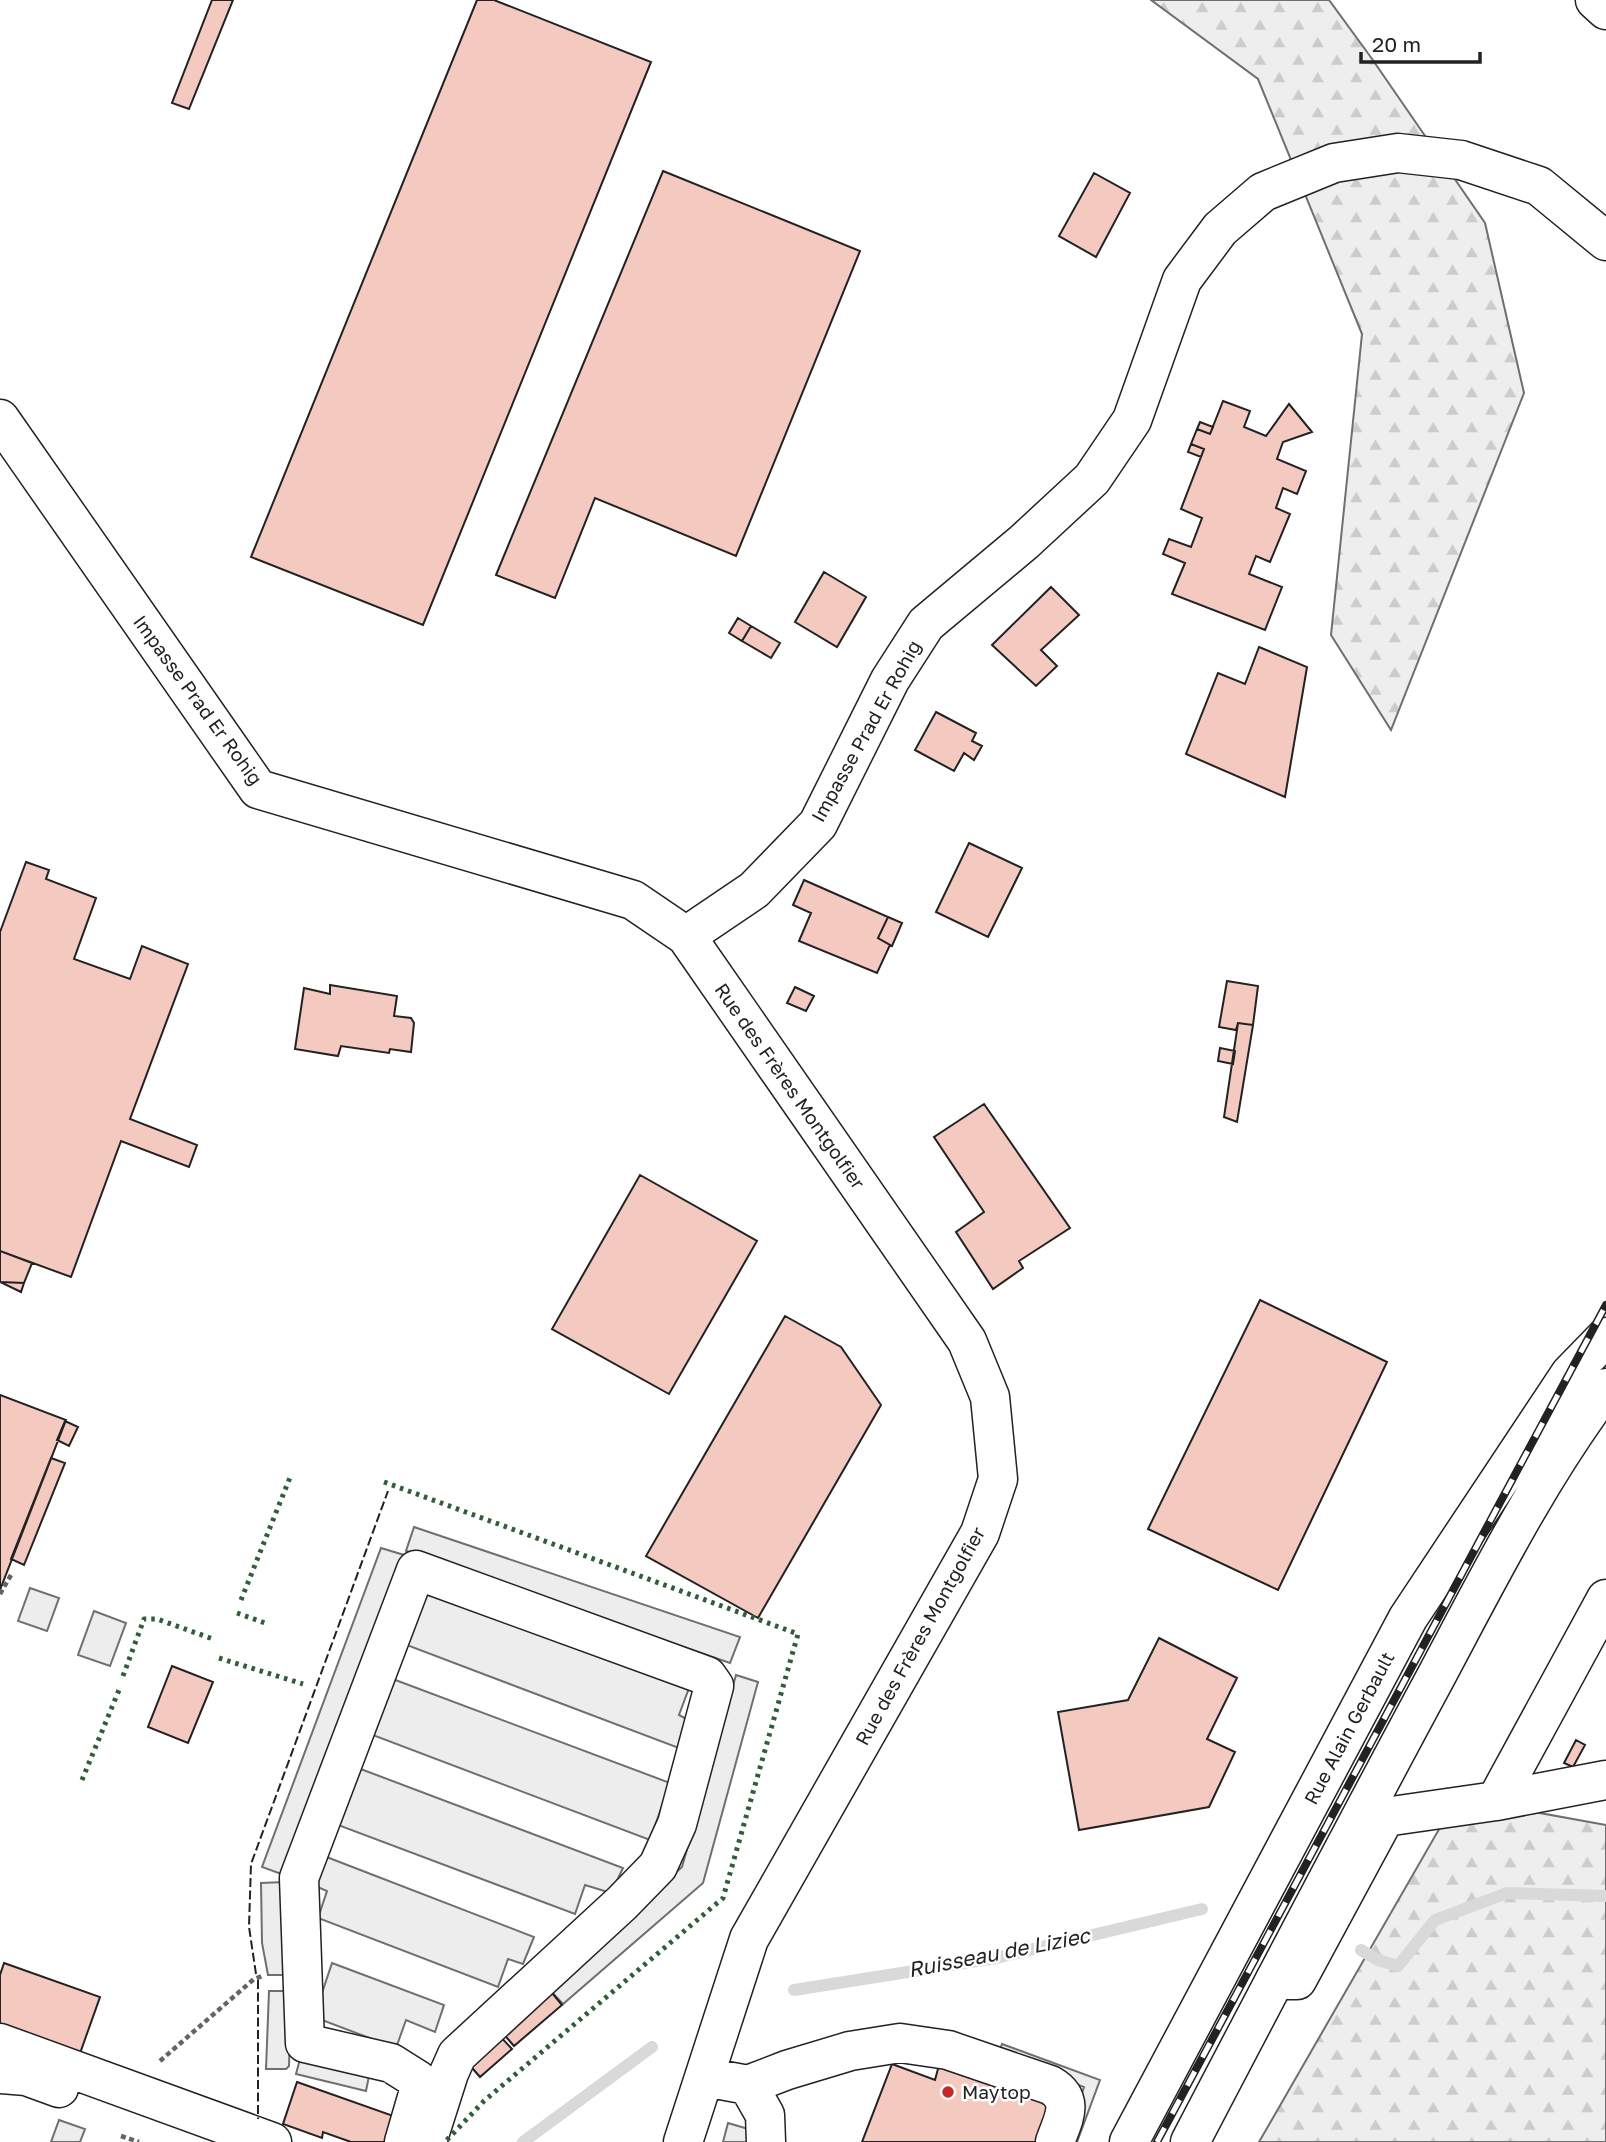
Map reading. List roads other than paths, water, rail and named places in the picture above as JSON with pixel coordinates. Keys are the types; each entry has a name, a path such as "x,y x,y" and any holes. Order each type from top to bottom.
{"street":[{"path":"1595,0 1606,9"},
{"name":"Impasse Prad Er Rohig","path":"0,419 258,789 633,900 686,936 754,890 818,824 890,680 926,624 1024,542 1092,478 1132,421 1182,280 1220,229 1263,192 1334,163 1398,153 1461,160 1539,186 1606,241"},
{"name":"Rue des Frères Montgolfier","path":"683,2142 749,1939 980,1533 998,1479 990,1397 967,1341 686,936"},
{"name":"Rue Alain Gerbault","path":"1129,2142 1408,1618 1570,1374 1606,1337"},
{"path":"1191,2142 1531,1499 1570,1436 1606,1388"},
{"path":"404,2142 418,2094 418,2080 391,2063 304,2043 299,1878 416,1570 707,1676 714,1686 677,1824 658,1866 622,1903 457,2055 426,2142"},
{"path":"1496,1801 1606,1599"},
{"path":"1275,1980 1297,1980 1385,1817 1496,1801 1606,1780"},
{"path":"0,2043 272,2142"},
{"path":"705,2077 748,2085 787,2070 850,2052 900,2043 948,2050 1061,2091 1066,2114 1055,2142"},
{"path":"0,2074 26,2076 207,2142"},
{"path":"748,2085 765,2115 766,2142"}],"waterway":[{"name":"Ruisseau de Liziec","path":"1361,1950 1378,1960 1398,1966 1435,1920 1507,1893 1606,1896"},
{"name":"Ruisseau de Liziec","path":"794,1990 996,1958 1202,1909"},
{"name":"Ruisseau de Liziec","path":"523,2142 652,2047"}],"railway":[{"path":"1157,2142 1606,1305"}],"place":[{"name":"Maytop","path":"948,2092"}]}
